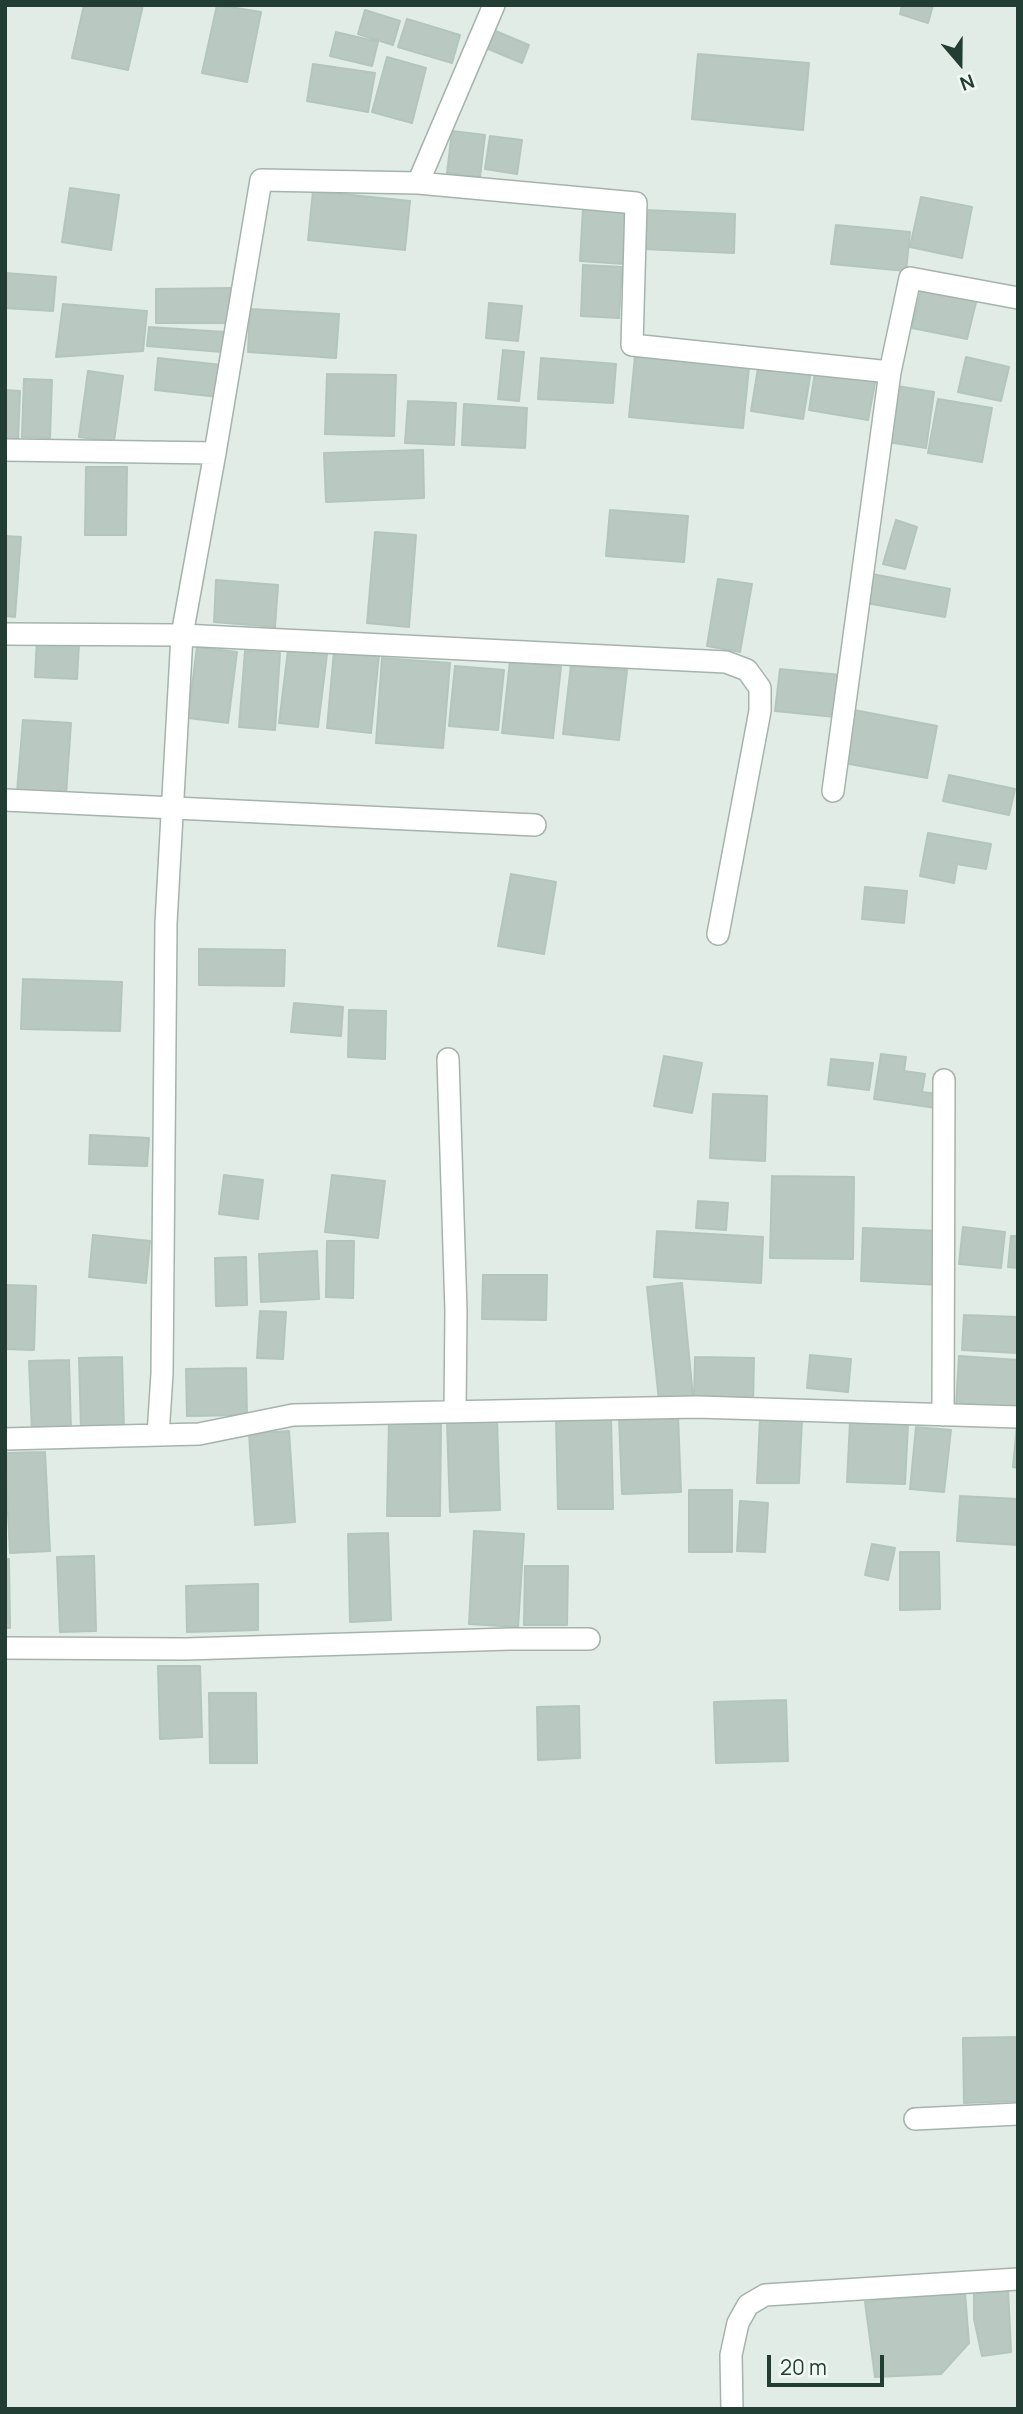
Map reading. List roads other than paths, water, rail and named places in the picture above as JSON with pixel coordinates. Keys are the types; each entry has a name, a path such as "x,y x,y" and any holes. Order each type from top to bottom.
{"street":[{"path":"418,183 494,5"},
{"path":"158,1435 162,1374 166,937 182,635 261,180 418,183 636,203 632,345 890,372"},
{"path":"832,791 890,372 910,278 1018,298"},
{"path":"5,450 215,453"},
{"path":"5,634 182,635 726,662 747,670 760,688 760,711 718,934"},
{"path":"5,800 535,825"},
{"path":"447,1059 456,1311 455,1412"},
{"path":"943,1415 944,1080"},
{"path":"5,1439 199,1434 293,1415 697,1407 1018,1417"},
{"path":"5,1648 186,1649 589,1639"},
{"path":"915,2119 1018,2114"},
{"path":"732,2409 731,2355 738,2323 748,2305 765,2295 1018,2279"}]}
